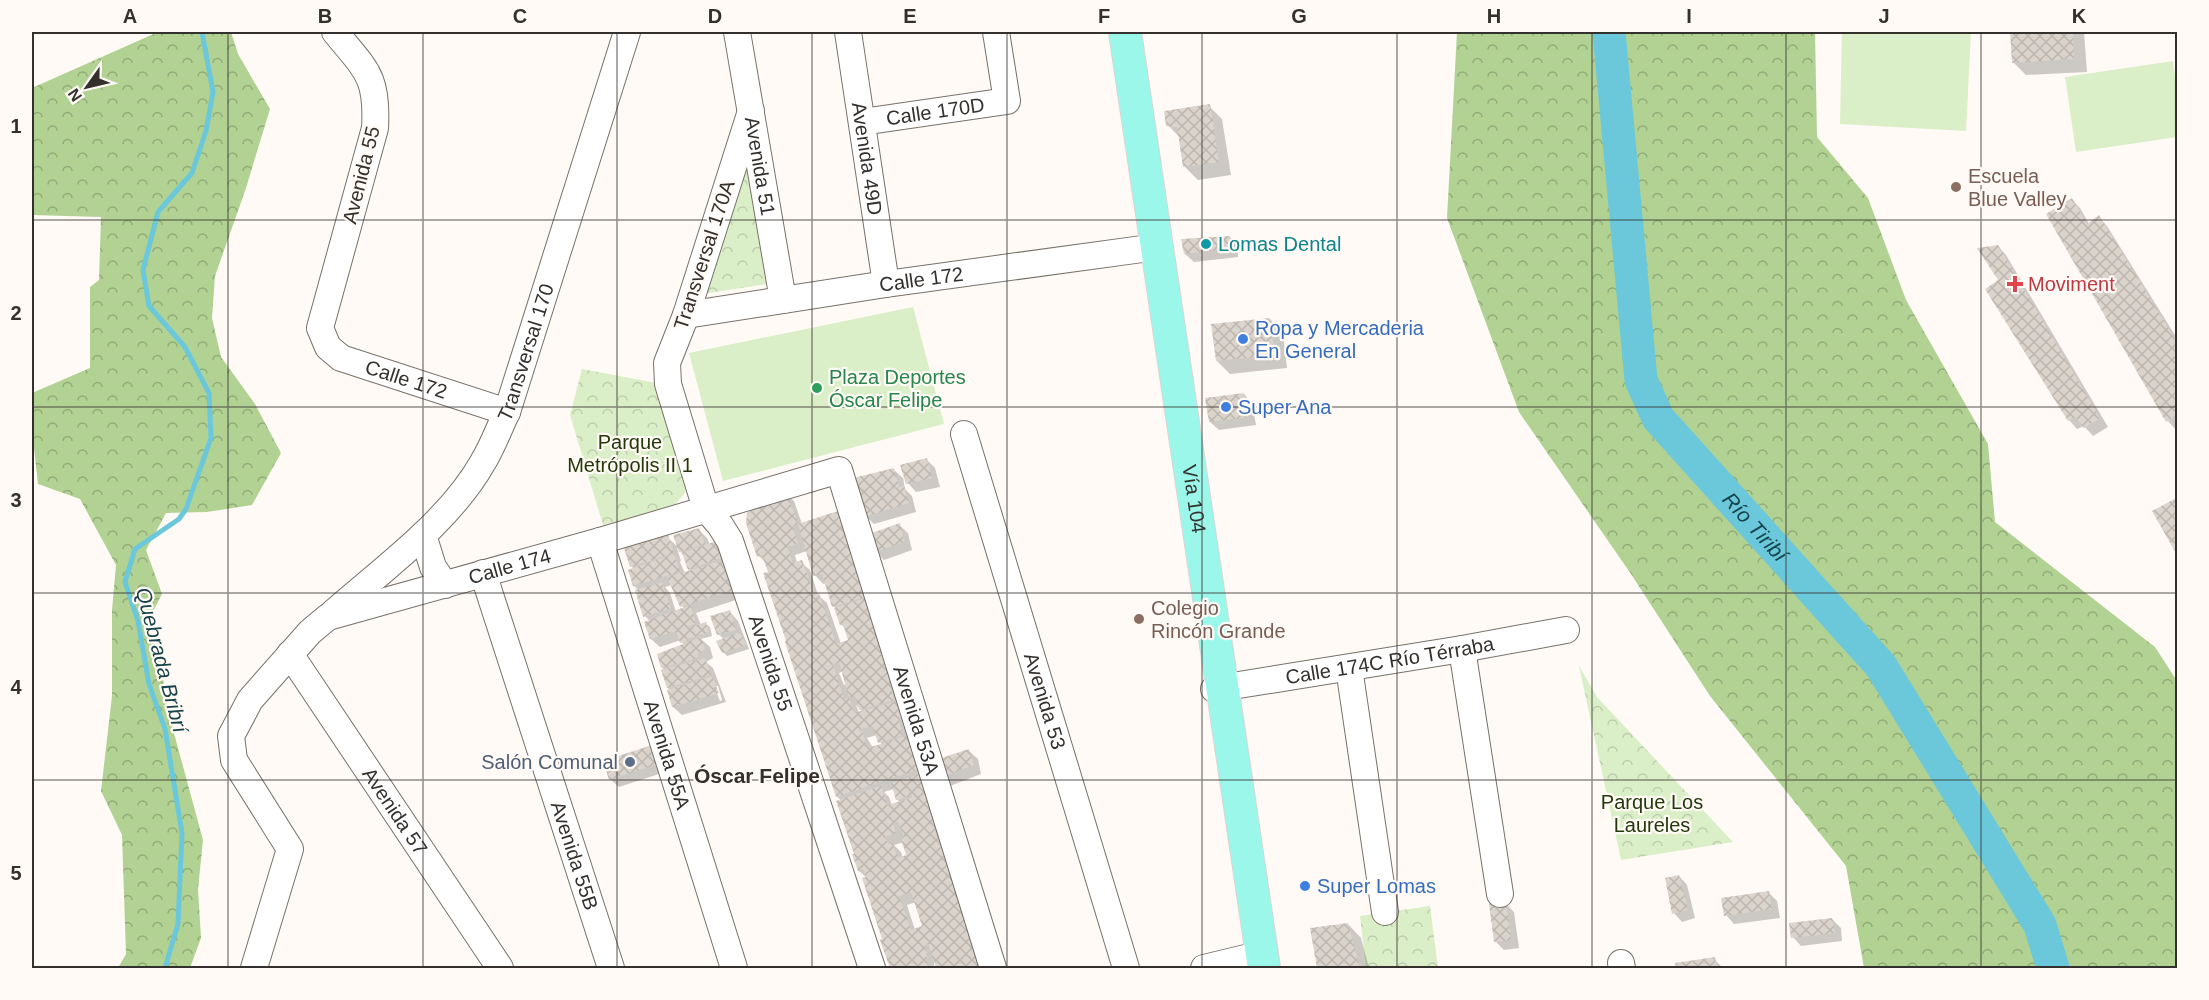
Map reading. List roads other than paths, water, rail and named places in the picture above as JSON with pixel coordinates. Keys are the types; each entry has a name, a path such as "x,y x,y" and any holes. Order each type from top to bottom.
{"main road":[{"name":"Vía 104","path":"1116,32 1153,247"},
{"name":"Vía 104","path":"1125,32 1153,247 1258,962"}],"street":[{"name":"Avenida 55","path":"320,327 375,128 376,102 370,75 335,32"},
{"name":"Transversal 170","path":"328,617 423,535 450,508 483,463 507,412 627,32"},
{"name":"Avenida 51","path":"737,32 783,300"},
{"name":"Avenida 49D","path":"848,32 886,284"},
{"name":"Calle 170D","path":"862,122 1007,101 996,32"},
{"name":"Transversal 170A","path":"667,363 686,315 751,111"},
{"name":"Calle 172","path":"686,315 886,284 1153,247"},
{"name":"Calle 172","path":"320,327 328,347 341,358 507,412"},
{"name":"Avenida 55","path":"667,363 668,384 706,509 730,541 872,969"},
{"name":"Avenida 53","path":"964,434 1126,969"},
{"name":"Calle 174","path":"254,969 290,849 234,760 231,736 250,700 309,632 328,617 600,541 839,470"},
{"name":"Avenida 53A","path":"839,470 993,969"},
{"path":"423,535 433,567 445,585"},
{"name":"Avenida 55A","path":"600,541 735,969"},
{"name":"Avenida 55B","path":"483,573 611,969"},
{"name":"Calle 174C Río Térraba","path":"1218,688 1349,668 1566,630"},
{"path":"1462,649 1500,894"},
{"name":"Avenida 57","path":"290,654 500,969"},
{"path":"1349,668 1385,912"},
{"path":"1204,969 1258,962"}],"waterway":[{"name":"Quebrada Bribrí","path":"165,968 178,924 182,833 165,729 149,684 138,621 125,582 135,549 179,519 186,509 211,438 209,393 185,347 149,306 143,270 158,212 192,173 206,131 213,92 202,32"},
{"name":"Río Tiribí","path":"1609,32 1641,380 1658,418 1881,666 2040,925 2053,968"}],"place":[{"name":"Escuela Blue Valley","path":"1956,187"},
{"name":"Lomas Dental","path":"1206,244"},
{"name":"Moviment","path":"2015,284"},
{"name":"Ropa y Mercaderia En General","path":"1243,339"},
{"name":"Plaza Deportes Óscar Felipe","path":"817,388"},
{"name":"Super Ana","path":"1226,407"},
{"name":"Colegio Rincón Grande","path":"1139,619"},
{"name":"Salón Comunal","path":"630,762"},
{"name":"Super Lomas","path":"1305,886"}],"district":[{"name":"Óscar Felipe","path":"757,775"}],"park label":[{"name":"Parque Metrópolis II 1","path":"630,454"},
{"name":"Parque Los Laureles","path":"1652,814"}]}
